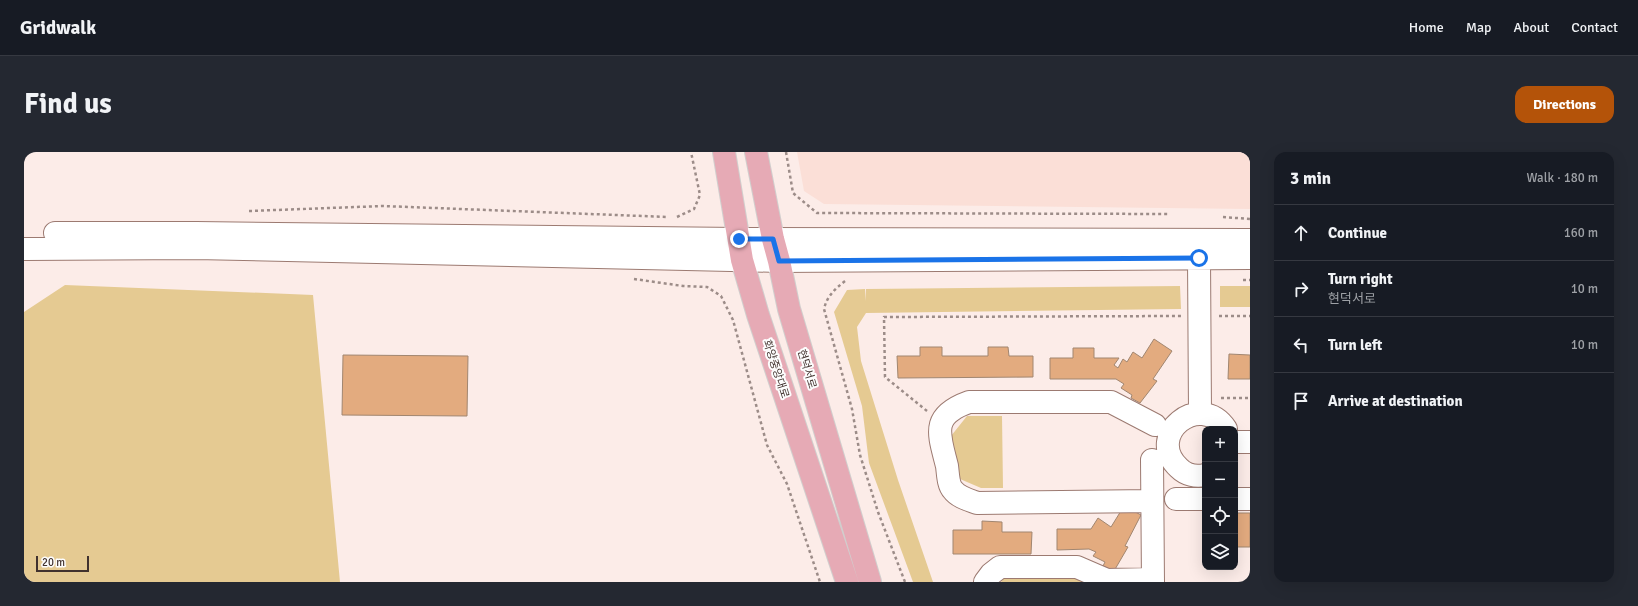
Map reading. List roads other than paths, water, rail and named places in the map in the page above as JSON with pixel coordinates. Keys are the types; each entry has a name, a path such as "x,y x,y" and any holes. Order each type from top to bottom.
{"main road":[{"name":"화양중앙대로","path":"724,152 741,250 758,315 847,582"},
{"name":"현덕서로","path":"756,152 773,239 789,309 870,582"}],"street":[{"path":"24,233 196,233 741,250 779,261 1250,258"},
{"path":"24,249 204,248 741,250 773,239 1250,240"},
{"path":"1199,258 1200,414"},
{"path":"1152,501 977,503 961,497 952,490 939,432 946,415 958,406 969,402 1111,402 1155,425"},
{"path":"1202,475 1192,475 1182,471 1174,464 1169,454 1168,444 1170,433 1176,424 1185,417 1200,414 1206,414 1215,418 1224,426"},
{"path":"1238,442 1250,442"},
{"path":"985,582 991,574 1000,567 1077,567 1107,580 1153,581 1152,460"},
{"path":"1176,499 1202,499"},
{"path":"1238,499 1250,499"}]}
